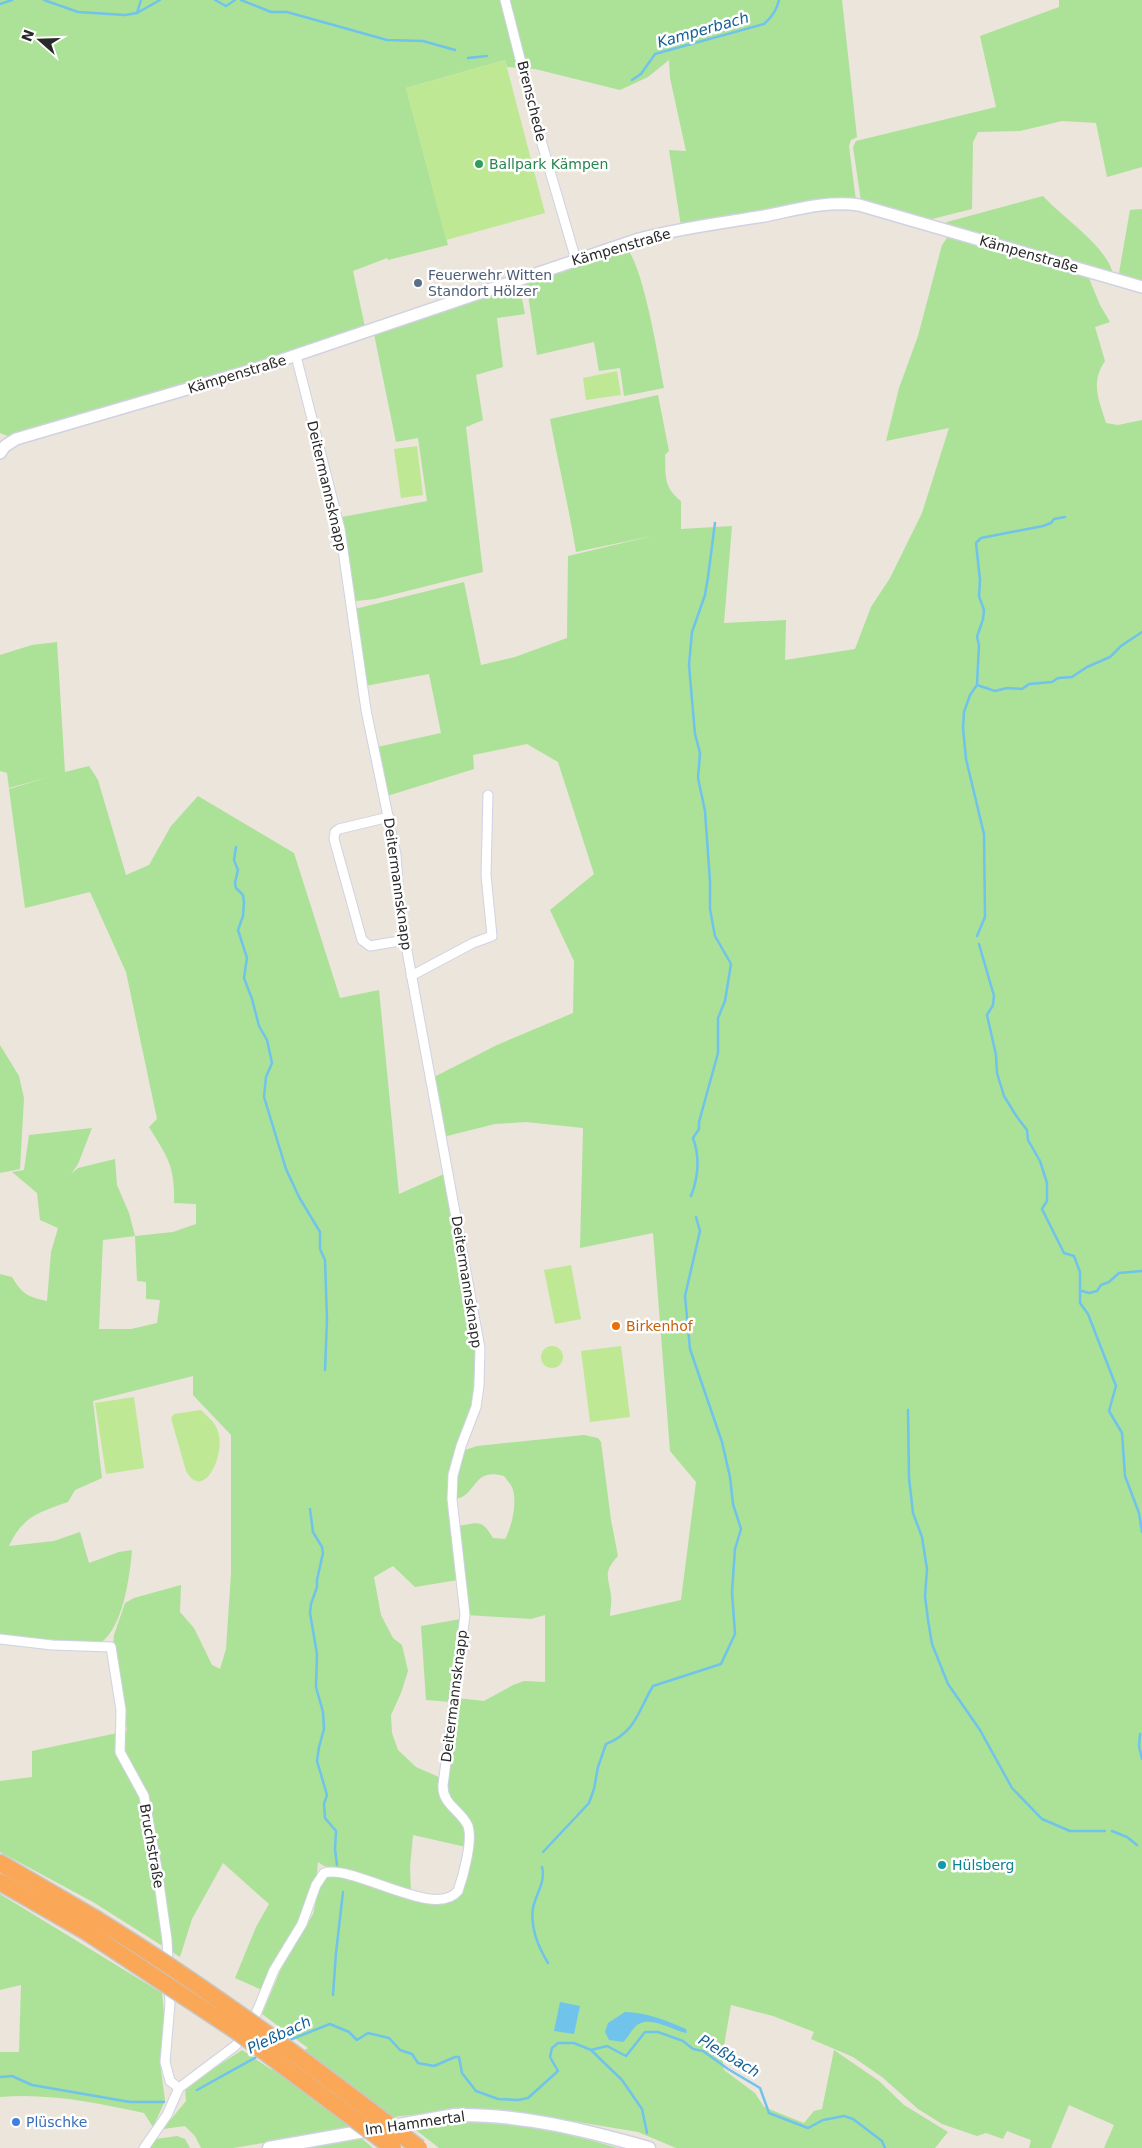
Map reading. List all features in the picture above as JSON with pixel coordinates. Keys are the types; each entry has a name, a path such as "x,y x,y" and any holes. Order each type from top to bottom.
{"highway":[{"path":"0,1863 91,1925 393,2148"},
{"path":"0,1882 91,1925 235,2010 419,2148"}],"main road":[{"name":"Im Hammertal","path":"269,2148 455,2115 483,2115 554,2124 649,2148"}],"street":[{"name":"Brenschede","path":"505,0 540,137 576,260"},
{"name":"Kämpenstraße","path":"0,453 5,446 16,439 296,356 576,260 656,235 810,207 850,203 878,209 1142,287"},
{"name":"Deitermannsknapp","path":"179,2088 235,2046 249,2032 274,1970 302,1924 316,1885 324,1873 339,1872 405,1893 444,1899 458,1891 469,1842 468,1825 445,1800 442,1785 465,1615 452,1499 453,1475 459,1451 476,1407 479,1386 480,1348 404,940 396,855 366,710 340,529 296,356"},
{"path":"411,976 473,942 492,936 486,875 488,795"},
{"path":"389,817 339,829 334,839 364,944 370,946 404,940"},
{"name":"Bruchstraße","path":"0,1639 52,1645 110,1647 121,1710 120,1752 144,1796 157,1869 167,1940 170,2003 165,2062 170,2081 179,2088"},
{"path":"144,2148 167,2114 179,2088"}],"green space":[{"path":"0,0 842,0 857,137 851,140 849,146 856,201 681,226 669,150 686,151 670,78 669,60 648,77 620,90 535,69 507,67 505,60 406,88 448,245 388,260 387,258 353,271 365,327 286,356 10,437 0,433"},
{"path":"1059,0 1142,0 1142,167 1107,177 1096,123 1062,121 1020,131 978,132 973,142 972,209 928,220 861,201 853,147 856,141 996,107 980,36 1059,7"},
{"name":"Ballpark Kämpen","path":"505,60 545,213 446,240 406,88"},
{"path":"1043,196 1084,233 1103,254 1110,265 1113,275 945,224"},
{"path":"1142,209 1142,283 1122,277 1119,273 1130,210"},
{"path":"950,237 1088,276 1100,305 1110,322 1095,327 1105,361 1100,369 1097,392 1106,423 1118,425 1142,420 1142,2148 1104,2148 1114,2125 1069,2105 1051,2148 1029,2148 1031,2140 1007,2131 1003,2139 986,2133 977,2136 942,2124 918,2109 882,2077 853,2057 811,2039 814,2032 773,2016 731,2005 722,2057 724,2070 755,2093 764,2107 804,2123 814,2111 822,2109 834,2050 879,2081 904,2105 948,2132 935,2148 676,2148 638,2132 507,2110 473,2110 400,2116 288,2139 233,2148 201,2148 195,2136 185,2126 163,2129 186,2101 185,2087 242,2050 272,2070 308,2048 262,2014 281,1969 313,1914 320,1883 328,1877 338,1875 397,1893 454,1899 471,1841 450,1800 447,1790 457,1698 484,1701 524,1681 545,1682 545,1615 531,1619 467,1615 457,1526 479,1523 485,1527 493,1538 505,1539 512,1521 514,1496 512,1486 504,1476 493,1474 486,1475 468,1493 455,1499 455,1484 462,1451 477,1446 584,1435 598,1438 601,1442 611,1520 618,1556 608,1571 611,1599 610,1616 681,1600 696,1482 670,1451 653,1233 580,1248 583,1128 526,1122 495,1124 443,1137 432,1078 497,1045 573,1013 574,961 550,910 594,874 558,762 527,744 473,755 474,769 387,796 377,747 441,733 429,674 365,686 355,609 464,582 481,665 515,657 567,638 568,556 652,536 576,552 550,419 658,395 669,451 665,455 667,481 671,491 681,501 681,529 732,526 724,623 786,620 785,660 855,649 871,607 890,578 922,513 949,428 886,441 899,388 918,336 942,245"},
{"path":"626,247 633,258 639,274 654,335 664,388 624,396 620,368 599,371 594,342 537,355 526,281"},
{"path":"519,284 525,314 497,318 503,367 476,375 483,420 466,427 483,572 375,599 356,601 353,598 342,517 427,501 418,438 396,442 374,334"},
{"path":"617,371 621,395 586,400 583,378"},
{"path":"417,446 423,495 401,498 394,449"},
{"path":"57,642 65,772 89,766 98,780 126,875 149,865 171,826 198,796 294,853 340,998 379,990 399,1194 444,1174 476,1348 472,1407 454,1455 458,1580 415,1587 393,1566 374,1577 381,1615 393,1638 402,1645 408,1671 391,1715 392,1733 398,1750 416,1767 441,1778 439,1791 442,1801 466,1826 466,1847 413,1835 410,1867 411,1891 377,1881 367,1875 324,1866 318,1862 316,1879 305,1912 262,1990 235,1978 256,1927 269,1904 223,1863 192,1919 180,1957 93,1902 0,1852 0,1781 32,1777 32,1751 127,1731 113,1646 114,1635 125,1603 134,1598 181,1585 180,1612 194,1628 212,1665 220,1669 226,1649 231,1574 231,1435 193,1395 193,1376 93,1401 102,1478 75,1490 68,1502 33,1516 20,1528 9,1546 54,1541 80,1532 89,1563 119,1552 132,1550 127,1587 120,1614 108,1636 100,1643 0,1636 0,1274 12,1277 26,1294 47,1301 51,1252 58,1228 40,1220 37,1193 12,1172 24,1170 29,1135 92,1128 78,1164 71,1174 78,1168 115,1159 117,1185 129,1213 135,1236 173,1232 196,1224 196,1204 174,1203 172,1171 149,1127 157,1119 126,972 90,892 25,908 9,789 49,777 9,788 7,773 0,771 0,655 32,645","holes":["135,1236 137,1281 146,1282 146,1299 160,1300 157,1323 131,1329 99,1329 103,1240"]},
{"path":"0,1045 19,1076 24,1098 20,1169 0,1173"},
{"path":"571,1265 581,1319 555,1324 544,1270"},
{"path":"552,1346 560,1349 563,1357 560,1365 552,1368 544,1365 541,1357 544,1349"},
{"path":"621,1346 630,1417 590,1422 581,1351"},
{"path":"134,1397 144,1468 106,1474 95,1403"},
{"path":"201,1410 215,1425 219,1435 219,1446 213,1469 201,1481 193,1480 186,1471 171,1418 174,1414"},
{"path":"461,1619 451,1702 426,1700 421,1626"},
{"path":"0,1894 162,1993 165,2024 160,2062 165,2101 153,2127 144,2113 73,2100 37,2096 0,2097 0,2052 19,2052 21,1985 0,1990"},
{"path":"454,2120 495,2122 537,2128 617,2148 439,2148 416,2130"},
{"path":"177,2136 185,2139 190,2148 150,2148 156,2139"},
{"path":"361,2138 373,2148 308,2148"}],"water":[{"path":"560,2002 580,2006 574,2034 554,2031"},
{"path":"625,2012 656,2018 686,2029 687,2033 653,2022 646,2022 640,2023 635,2027 623,2042 609,2040 605,2032 608,2023"}],"waterway":[{"name":"Kamperbach","path":"0,4 12,0"},
{"name":"Kamperbach","path":"44,0 78,12 125,15 137,13 160,0"},
{"path":"137,13 141,0"},
{"name":"Kamperbach","path":"215,0 226,6 235,0"},
{"name":"Kamperbach","path":"241,0 271,12 287,12 387,40 423,41 455,50"},
{"name":"Kamperbach","path":"632,80 641,74 655,54 764,24 773,14 779,0"},
{"name":"Kamperbach","path":"468,58 487,56"},
{"path":"977,936 985,917 984,834 966,759 963,728 964,712 970,695 977,685 979,645 977,637 984,610 979,596 980,580 976,543 981,538 1043,526 1051,523 1054,519 1065,517"},
{"path":"691,1196 697,1167 697,1153 693,1138 699,1129 699,1122 718,1053 718,1018 725,1001 731,964 715,936 710,909 705,811 698,778 700,753 695,734 689,665 692,632 705,595 715,523"},
{"path":"977,685 995,691 1007,688 1022,689 1029,684 1052,682 1058,678 1072,677 1087,667 1110,657 1121,646 1142,632"},
{"path":"236,847 234,860 238,870 235,883 236,888 243,895 244,902 243,916 238,930 247,958 244,978 259,1026 267,1040 272,1063 266,1077 264,1097 286,1169 299,1197 320,1232 320,1249 325,1260 327,1319 325,1370"},
{"path":"979,944 994,996 993,1005 987,1015 996,1055 997,1073 1004,1096 1027,1130 1028,1140 1040,1161 1047,1183 1047,1201 1042,1209 1064,1253 1074,1256 1080,1272 1080,1303 1088,1314 1116,1386 1109,1411 1122,1433 1125,1476 1139,1513 1142,1532"},
{"path":"543,1852 589,1803 606,1744 616,1739 630,1727 653,1686 721,1664 735,1634 732,1592 735,1549 741,1529 733,1504 730,1477 722,1442 690,1349 685,1296 700,1231 696,1217"},
{"path":"1082,1291 1089,1293 1097,1291 1101,1285 1109,1282 1119,1273 1142,1271"},
{"path":"908,1410 909,1478 913,1513 922,1537 927,1569 925,1596 928,1620 932,1644 948,1684 980,1730 1012,1788 1042,1819 1070,1831 1105,1831"},
{"path":"310,1509 313,1532 322,1547 323,1553 310,1613 317,1654 316,1687 323,1712 324,1729 317,1761 327,1795 324,1804 325,1818 336,1831 335,1849 337,1865"},
{"path":"1140,1734 1139,1746 1142,1759"},
{"path":"1112,1831 1127,1837 1137,1845"},
{"path":"542,1867 542,1883 534,1903 532,1915 538,1943 548,1963"},
{"path":"333,1995 343,1892"},
{"name":"Pleßbach","path":"287,2041 330,2024 349,2032 357,2040 368,2033 389,2038 400,2050 412,2054 418,2063 434,2066 459,2057 462,2073 476,2091 498,2099 518,2100 528,2098 558,2071 550,2057 552,2048 558,2043 574,2043 591,2050 607,2046 626,2056 645,2032 658,2032 683,2041 693,2049 703,2051 760,2088 769,2113 808,2128 823,2120 844,2116 853,2119 882,2141 885,2148"},
{"path":"591,2050 622,2080 642,2109 647,2133"},
{"name":"Pleßbach","path":"197,2090 260,2055"},
{"name":"Pleßbach","path":"0,2077 12,2076 32,2085 130,2102 164,2102"}],"place":[{"name":"Ballpark Kämpen","path":"479,164"},
{"name":"Feuerwehr Witten Standort Hölzer","path":"418,283"},
{"name":"Birkenhof","path":"616,1326"},
{"name":"Hülsberg","path":"942,1865"},
{"name":"Plüschke","path":"16,2122"}]}
